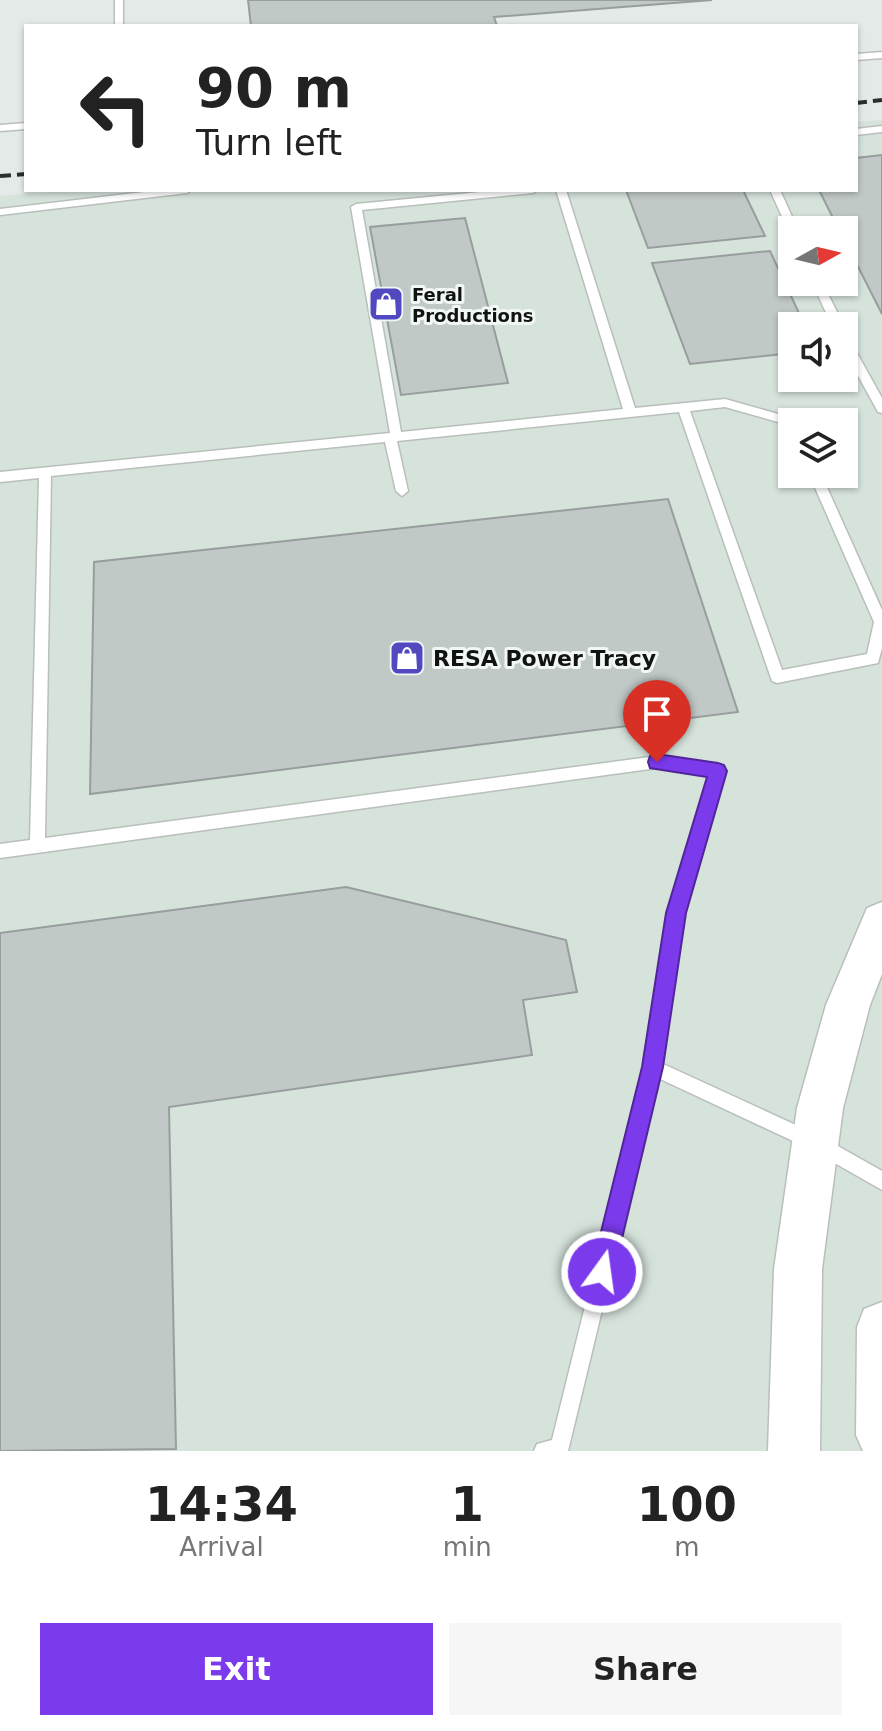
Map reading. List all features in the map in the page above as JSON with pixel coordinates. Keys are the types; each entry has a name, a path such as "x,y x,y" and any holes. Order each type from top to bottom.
{"main road":[{"path":"794,1451 798,1269 820,1108 848,1005 882,922"},
{"path":"882,1327 882,1435"}],"lane":[{"path":"119,0 119,24"},
{"path":"858,57 882,55"},
{"path":"0,128 24,126"},
{"path":"858,132 882,129"},
{"path":"0,212 170,192"},
{"path":"402,491 356,207 512,192"},
{"path":"562,192 630,412"},
{"path":"776,192 787,216"},
{"path":"858,365 882,409"},
{"path":"0,477 725,403 778,418"},
{"path":"683,407 777,677 873,659 881,624 821,488"},
{"path":"37,846 45,472"},
{"path":"0,851 657,762 718,771 676,913 652,1067 560,1448 544,1451"},
{"path":"652,1067 816,1143 882,1181"}],"shaded area":[{"path":"882,120 882,1451 0,1451 0,196 47,192 858,192 858,122"}],"building":[{"path":"248,0 712,0 494,17 496,24 251,24"},
{"path":"882,155 882,314 858,267 858,216 832,216 820,192 858,192 858,158"},
{"path":"627,192 744,192 765,236 648,248"},
{"path":"465,218 508,383 401,395 370,227"},
{"path":"770,251 778,268 778,296 791,296 798,312 778,312 778,355 690,364 652,263"},
{"path":"668,499 738,712 90,794 94,562"},
{"path":"346,887 566,940 577,992 523,1000 532,1055 169,1107 176,1449 0,1451 0,933"}],"railway":[{"path":"858,103 882,100"},
{"path":"0,176 24,174"}],"place":[{"name":"Feral Productions","path":"386,304"},
{"name":"RESA Power Tracy","path":"407,658"}],"route":[{"path":"602,1272 652,1067 676,913 718,771 657,762"}]}
